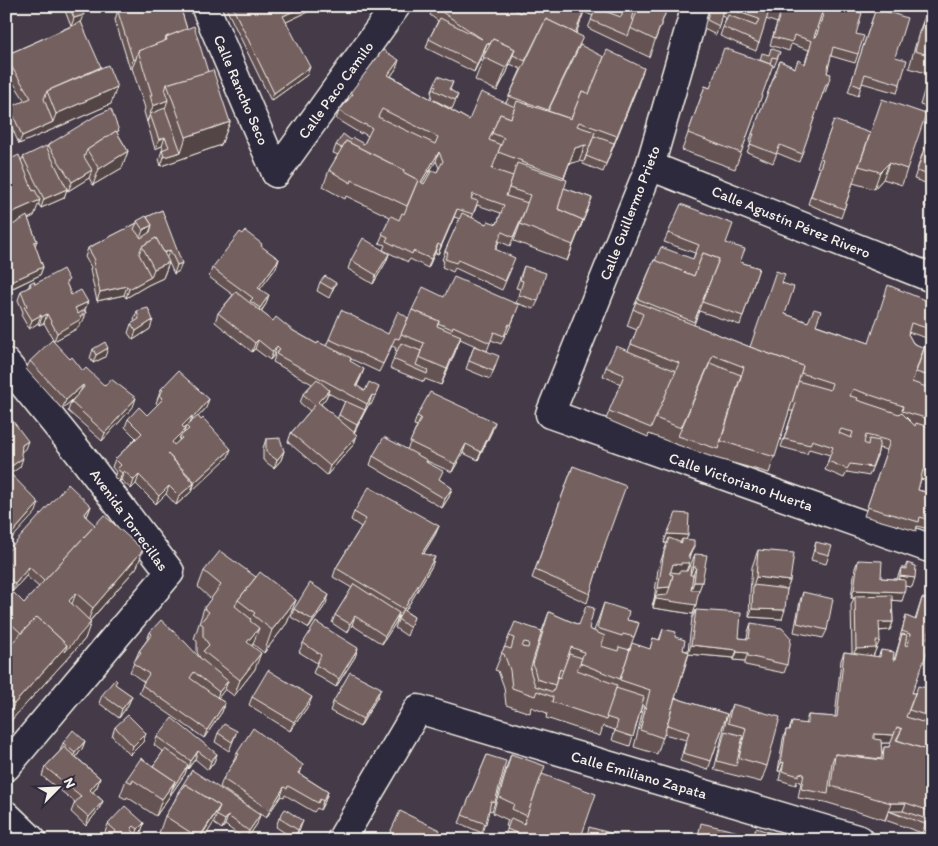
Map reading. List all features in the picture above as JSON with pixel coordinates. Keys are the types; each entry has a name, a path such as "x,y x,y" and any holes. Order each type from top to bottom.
{"street":[{"name":"Calle Rancho Seco","path":"205,6 276,173"},
{"name":"Calle Paco Camilo","path":"276,173 396,6"},
{"name":"Calle Guillermo Prieto","path":"550,414 650,166 696,6"},
{"name":"Calle Agustín Pérez Rivero","path":"650,166 932,278"},
{"name":"Avenida Torrecillas","path":"6,363 80,454 170,572 6,767"},
{"name":"Calle Victoriano Huerta","path":"550,414 932,549"},
{"name":"Calle Emiliano Zapata","path":"341,840 418,709 860,840"},
{"path":"6,815 32,840"}],"building":[{"path":"69,6 80,6 84,15 74,18"},
{"path":"131,6 180,6 187,29 166,37 165,41 138,51 136,59 133,60 118,12"},
{"path":"232,6 305,6 283,16 310,67 274,93"},
{"path":"433,6 510,6 521,13 524,6 586,6 575,33 546,19 525,61 513,55 515,49 493,39 490,44 487,43 477,64 429,39 440,18 482,39"},
{"path":"637,6 648,9 649,6 668,6 655,40 630,28 637,12 635,11"},
{"path":"710,6 723,9 719,26 707,20"},
{"path":"720,6 824,6 814,37 816,37 826,6 839,6 862,13 856,34 864,36 858,54 833,47 827,73 831,74 802,154 780,145 776,154 750,144 754,134 752,134 780,61 795,68 798,60 805,64 812,41 794,35 792,42 773,37 780,14 769,11 759,43 723,27 728,15 756,26 759,19"},
{"path":"596,8 621,17 624,10 634,13 632,19 634,20 628,36 591,20"},
{"path":"876,8 907,18 895,57 907,60 900,84 865,74 861,87 851,83"},
{"path":"925,16 932,18 932,56 915,51"},
{"path":"546,19 583,37 548,110 509,96"},
{"path":"81,22 101,67 47,91 44,99 53,122 22,136 10,107 31,98 6,58 6,55"},
{"path":"194,26 208,72 167,84 165,91 168,100 153,106 150,95 152,95 138,51 167,40 166,37"},
{"path":"493,39 515,49 506,68 483,57"},
{"path":"580,45 604,57 589,94 582,91 571,119 548,111"},
{"path":"724,48 773,65 741,153 688,133 705,86 710,88"},
{"path":"771,48 780,52 777,58 772,57 770,64 760,60 762,53 769,55"},
{"path":"383,50 399,60 388,75 469,120 481,92 515,107 511,118 500,114 489,140 501,145 492,169 513,176 506,196 528,203 513,237 502,232 495,249 515,258 505,281 458,260 456,263 445,259 448,253 445,251 462,213 486,224 488,221 497,224 504,205 473,194 471,199 478,201 473,214 457,209 441,246 438,244 431,259 413,251 412,254 386,241 388,237 382,234 391,216 399,220 402,213 404,214 418,180 403,172 404,170 346,141 342,148 336,145 343,134 351,140 353,138 364,144 372,128 339,111 353,94 350,93","holes":["382,109 438,137 435,144 378,117","439,152 443,161 437,172 432,170 424,184 421,182"]},
{"path":"607,50 644,68 617,136 579,122 577,126 595,132 590,146 585,145 575,148 564,177 498,152 504,138 492,133 500,114 511,118 517,101 571,119 582,91 589,94"},
{"path":"108,65 117,87 56,114 47,91"},
{"path":"932,68 932,90 926,88"},
{"path":"213,70 230,122 186,137 167,84"},
{"path":"438,76 453,82 449,89 458,95 455,100 434,90"},
{"path":"882,99 926,114 907,169 889,163 880,172 859,166"},
{"path":"165,108 181,152 164,157 162,150 169,147 165,137 159,140 150,114"},
{"path":"111,109 119,131 116,131 87,150 84,157 92,170 72,182 48,145 97,115"},
{"path":"834,120 870,133 844,209 811,196 823,159 820,158"},
{"path":"932,124 932,176 917,171"},
{"path":"116,131 128,151 99,169 87,150"},
{"path":"594,136 614,143 606,164 586,156"},
{"path":"346,141 404,170 403,172 418,180 407,206 352,180 351,183 329,170"},
{"path":"46,146 67,189 44,199 23,157"},
{"path":"19,155 33,191 35,190 40,200 6,215 6,161"},
{"path":"517,163 567,180 558,209 583,220 573,245 520,224 530,195 509,188"},
{"path":"932,183 932,199 927,197"},
{"path":"564,188 592,198 580,228 583,220 558,209"},
{"path":"681,204 733,224 726,243 745,249 740,262 759,268 743,316 702,302 719,259 703,253 694,276 655,261 661,247 693,259 699,245 668,233"},
{"path":"162,210 182,263 177,265 170,250 164,253 156,238 142,246 139,254 151,277 129,289 127,286 100,292 93,261 95,260 88,248 137,223 134,229 141,238 150,232 152,225 147,217"},
{"path":"27,216 37,241 34,242 43,267 6,284 6,229"},
{"path":"146,216 152,225 143,230 137,221"},
{"path":"245,231 279,259 258,288 269,295 260,308 250,301 253,298 212,268 240,232 243,234"},
{"path":"156,238 169,262 154,269 142,246"},
{"path":"363,238 389,254 376,275 351,260"},
{"path":"703,253 719,259 694,322 638,299 654,260 694,276"},
{"path":"524,266 546,273 538,301 519,295 523,281 520,280"},
{"path":"63,269 69,280 66,282 71,295 81,290 88,302 75,308 78,314 84,310 86,313 80,316 81,319 57,333 47,314 32,320 24,307 27,306 21,291 31,286 30,283 34,281 35,284"},
{"path":"776,271 785,274 782,283 794,287 785,314 808,322 814,309 821,311 816,325 869,343 888,285 932,303 932,325 930,329 911,323 908,334 913,343 924,348 912,382 932,389 932,420 902,411 903,406 853,389 850,396 899,414 901,412 915,426 916,423 932,428 932,473 923,470 918,490 928,493 932,479 932,521 920,517 919,522 867,507 890,441 866,435 864,443 868,445 869,439 880,441 877,456 872,467 850,464 847,469 828,461 833,447 812,440 810,445 784,439 796,403 792,402 798,381 830,390 832,383 801,373 803,366 750,347","holes":["841,429 853,432 851,438 839,433"]},
{"path":"325,276 336,283 332,289 320,282"},
{"path":"454,277 519,305 511,325 509,324 504,336 494,332 490,343 453,326 452,329 438,323 439,321 412,310 423,287 444,297"},
{"path":"6,288 13,297 6,301"},
{"path":"236,292 273,321 276,317 292,330 317,344 318,342 351,358 350,361 364,369 356,385 365,391 369,382 379,387 375,396 372,395 367,404 276,354 280,349 277,346 273,352 258,340 255,343 218,313"},
{"path":"636,302 803,366 775,457 721,441 744,367 713,355 681,428 655,418 679,363 631,344 643,314 633,309"},
{"path":"148,308 153,320 136,331 131,324 139,319 137,311"},
{"path":"341,310 388,334 398,311 408,318 399,339 395,338 383,364 329,339"},
{"path":"412,310 439,321 437,326 461,336 447,369 419,357 424,343 401,334"},
{"path":"932,326 932,377 916,372"},
{"path":"52,340 70,359 72,357 83,371 86,368 105,386 111,379 136,398 105,433 71,402 84,387 83,385 66,400 30,361"},
{"path":"105,342 108,348 96,355 93,349"},
{"path":"401,343 421,351 416,365 428,370 427,374 393,359"},
{"path":"474,346 499,356 493,371 469,361"},
{"path":"616,346 676,371 651,428 609,411 624,375 606,367"},
{"path":"710,363 741,375 718,449 678,436"},
{"path":"178,371 209,399 193,418 192,416 182,426 185,429 172,442 174,445 182,438 180,436 189,429 186,426 198,416 201,420 203,418 231,449 195,482 168,454 194,483 179,496 169,486 159,496 139,475 134,480 124,471 122,473 117,469 121,465 115,459 142,433 128,419 139,407 147,415 163,399 159,395 163,390 161,389"},
{"path":"317,379 329,390 318,402 357,435 330,466 291,433 315,405 303,394"},
{"path":"430,392 495,422 481,452 466,444 455,464 410,442 421,418 417,416"},
{"path":"345,401 365,410 357,425 339,415"},
{"path":"6,412 28,441 22,445 21,455 23,458 6,470"},
{"path":"384,437 427,460 426,462 443,471 439,479 452,488 445,499 373,456"},
{"path":"280,438 284,451 277,460 266,452 266,439"},
{"path":"573,466 626,486 605,544 590,594 535,570"},
{"path":"10,473 39,503 7,539 6,477"},
{"path":"68,484 91,506 84,515 95,525 44,581 29,567 15,584 6,576 6,571 11,565 6,561 6,553"},
{"path":"369,487 439,526 422,553 435,557 404,609 336,568 366,519 354,512"},
{"path":"676,513 689,514 688,535 667,534"},
{"path":"104,515 143,550 93,608 76,593 69,601 91,622 65,652 67,645 37,617 21,633 9,622 11,619 6,614 6,601 14,593 24,603"},
{"path":"669,538 682,543 682,539 694,540 694,546 688,557 690,557 689,563 673,564 670,574 673,575 670,587 658,588 664,552"},
{"path":"816,542 832,546 829,555 814,551"},
{"path":"758,550 794,553 790,581 756,577"},
{"path":"220,551 256,577 235,606 259,628 247,642 261,653 240,680 203,651 209,645 203,636 203,625 200,623 209,612 204,608 221,585 204,571"},
{"path":"695,554 707,555 702,582 694,582 696,567 693,567"},
{"path":"858,560 882,561 881,578 905,580 905,592 854,590"},
{"path":"907,563 916,566 915,578 900,576 901,568 907,569"},
{"path":"689,566 691,566 690,575 693,575 691,590 699,590 696,605 656,599 656,596 667,595 673,575 670,572 679,573 679,571 687,571"},
{"path":"260,572 296,600 272,630 238,600"},
{"path":"310,583 329,595 313,620 294,609"},
{"path":"354,584 399,613 385,636 355,616 350,624 335,615"},
{"path":"753,585 787,589 785,610 752,609"},
{"path":"803,592 833,599 827,630 797,623"},
{"path":"892,595 893,622 879,622 880,640 876,641 876,648 856,649 855,596"},
{"path":"922,598 932,600 932,623 927,638 932,639 912,693 915,693 906,717 932,725 932,746 926,745 924,749 897,740 902,729 897,727 894,735 874,734 874,739 881,740 881,759 835,754 832,762 828,794 801,789 804,774 799,773 799,776 782,771 784,762 781,763 786,730 790,730 792,722 808,724 808,715 837,717 844,652 880,657 881,650 894,652 893,660 895,660 902,634 907,635 905,645 908,646 910,634 902,631 906,616 916,620"},
{"path":"604,603 629,611 627,620 639,623 634,637 623,634 622,636 597,628"},
{"path":"586,606 594,608 589,629 605,636 601,646 618,651 619,647 630,650 620,679 580,663 584,652 571,647 563,671 560,669 555,685 537,679 533,664 549,612 579,625"},
{"path":"403,610 414,617 410,628 398,619"},
{"path":"696,610 741,613 739,638 749,639 751,623 782,628 791,638 787,665 748,656 748,653 737,652 737,650 691,645"},
{"path":"37,617 67,645 14,704 6,698 6,649"},
{"path":"161,620 200,658 228,681 219,692 194,672 190,678 225,703 207,730 142,685 149,674 133,663 141,652 139,651 152,634 150,632"},
{"path":"316,622 358,648 339,679 316,665 321,655 303,643"},
{"path":"515,622 542,631 530,670 535,686 553,692 558,676 560,678 569,654 582,658 577,670 617,685 606,720 552,702 553,697 537,691 535,696 512,688 510,670 504,654 501,653 505,647 511,649 514,638 509,636","holes":["524,642 529,643 528,648 522,647"]},
{"path":"663,629 676,632 675,637 685,640 683,650 689,652 663,738 640,730 650,690 620,680 632,643 650,649 653,638 660,640"},
{"path":"268,670 312,697 294,722 252,697"},
{"path":"350,672 381,688 363,719 333,702"},
{"path":"115,679 117,681 115,684 132,696 122,709 102,695"},
{"path":"918,686 932,689 932,717 909,710"},
{"path":"616,688 644,697 633,737 615,731 618,721 606,717"},
{"path":"675,698 727,714 711,761 683,753 689,732 667,725"},
{"path":"732,704 780,717 767,766 739,758 746,728 728,723"},
{"path":"128,715 146,733 133,746 115,727"},
{"path":"172,718 217,754 211,761 198,751 191,761 157,737"},
{"path":"224,724 237,731 232,742 218,733"},
{"path":"897,727 902,729 896,740 924,749 926,745 932,746 932,806 930,811 906,803 891,803 831,786 835,754 883,760 884,747 889,747"},
{"path":"253,728 303,765 298,773 328,792 323,801 320,799 318,803 288,786 287,789 284,787 270,810 223,779"},
{"path":"73,730 85,741 75,753 63,743"},
{"path":"725,731 743,736 736,766 717,761"},
{"path":"64,747 100,778 90,790 103,801 89,817 74,804 81,796 45,767"},
{"path":"165,749 188,765 172,789 175,781 153,766"},
{"path":"511,754 545,766 527,816 512,809 514,804 499,797"},
{"path":"487,755 506,761 495,802 491,801 486,824 462,815"},
{"path":"141,758 175,781 162,799 133,780 132,783 126,780"},
{"path":"192,770 260,815 249,831 228,816 225,820 216,815 220,806 185,784 180,793 178,792"},
{"path":"542,774 596,794 580,840 566,840 550,834 548,840 533,835 531,840 520,840 521,835 507,829 511,818 524,824"},
{"path":"185,784 220,806 199,838 165,816"},
{"path":"125,806 144,823 138,829 134,826 131,829 142,840 111,840 116,831 108,824"},
{"path":"285,809 303,821 298,830 279,818"},
{"path":"400,811 440,830 438,835 442,837 441,840 393,840 388,837"},
{"path":"889,811 903,811 927,819 925,824"},
{"path":"701,823 743,833 742,840 697,840"},
{"path":"589,827 617,835 616,840 586,840"},
{"path":"756,828 794,840 752,840"}]}
